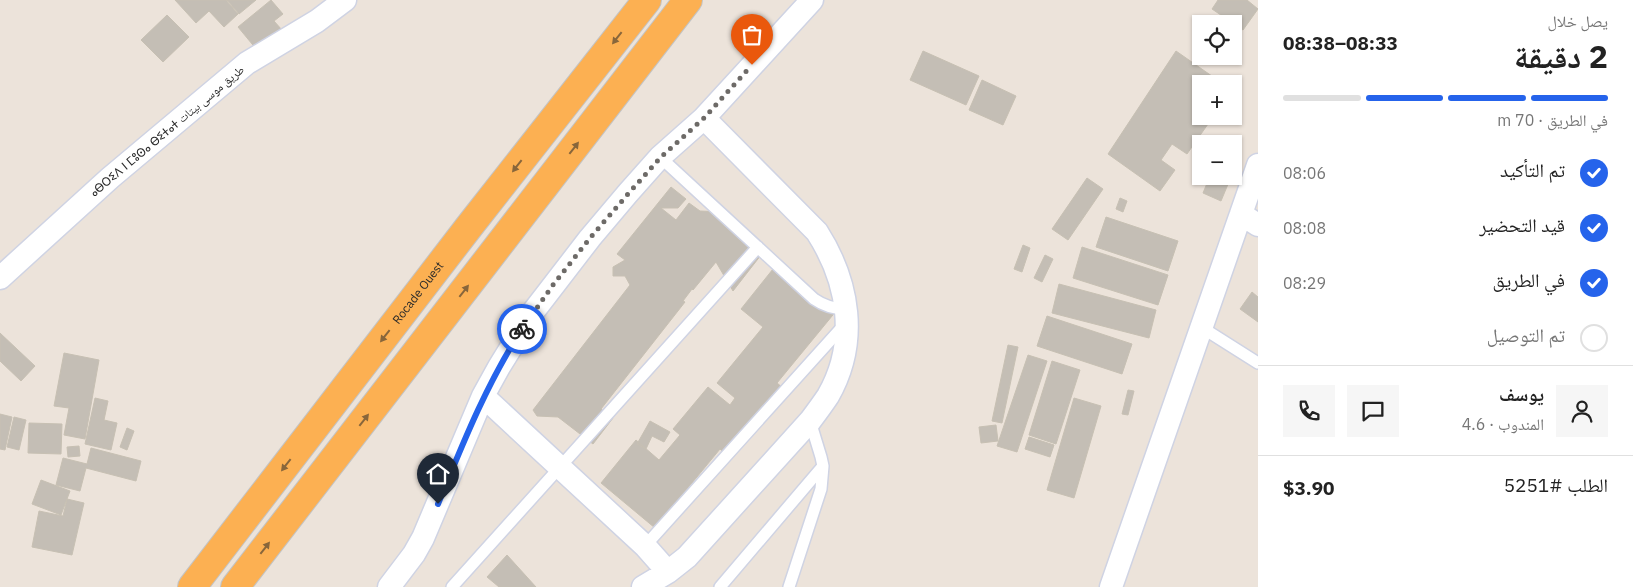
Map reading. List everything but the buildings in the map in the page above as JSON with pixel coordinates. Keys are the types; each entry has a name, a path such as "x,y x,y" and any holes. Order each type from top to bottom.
{"highway":[{"name":"Rocade Ouest","path":"192,587 468,228 647,0"},
{"path":"236,587 688,0"}],"street":[{"name":"ⴰⴱⵔⵉⴷ ⵏ ⵎⵓⵙⴰ ⴱⵉⵜⴰⵜ طريق موسى بيتات","path":"0,278 110,178 247,63 317,21 345,0"},
{"path":"389,587 414,554 427,530 483,396 515,341 553,285 590,238 660,158 704,118 812,0"},
{"path":"643,587 668,572 687,556 810,421 827,397 842,361 846,315 842,284 827,248 817,232 704,118"},
{"path":"1110,587 1201,327 1250,219 1258,165"},
{"path":"483,396 645,546 668,572"}],"lane":[{"path":"645,546 846,315 814,299 660,158"},
{"path":"452,587 758,247"},
{"path":"1201,327 1258,363"},
{"path":"789,587 821,489 823,466 810,421"},
{"path":"720,587 823,466"}],"way so far":[{"path":"522,329 553,285 628,194 660,158 704,118 752,65"}],"route":[{"path":"438,504 483,396 522,329"}]}
